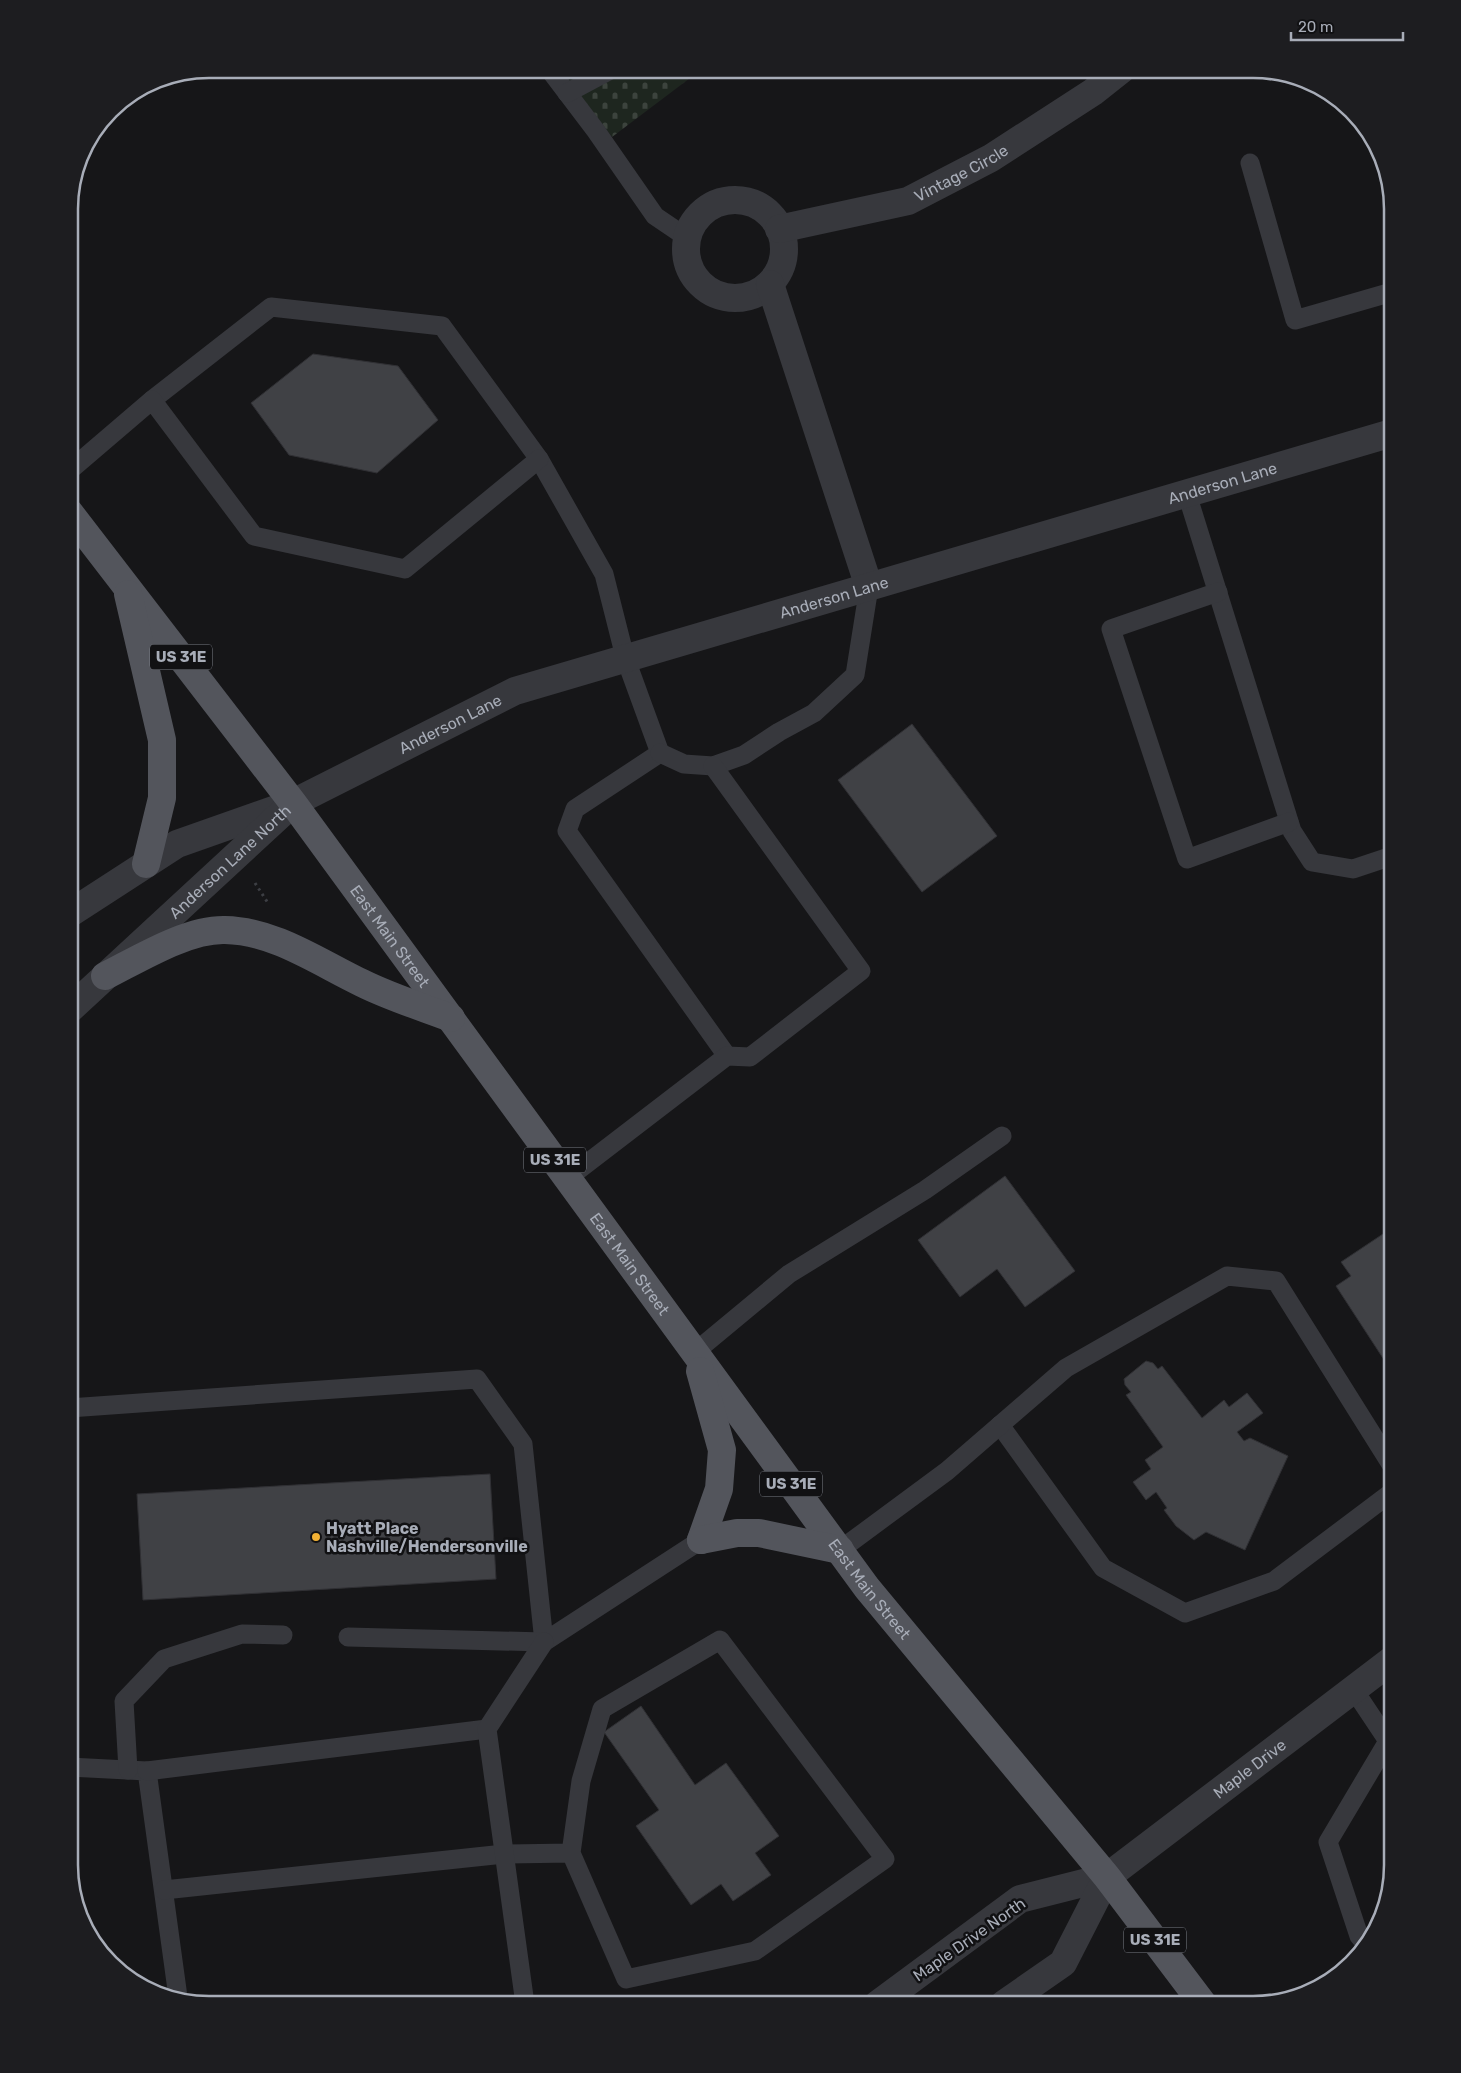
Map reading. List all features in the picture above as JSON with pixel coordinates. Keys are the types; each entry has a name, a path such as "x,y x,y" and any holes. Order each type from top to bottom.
{"main road":[{"name":"East Main Street","path":"78,524 293,803 883,1608 1107,1877 1197,1996"},
{"path":"126,585 162,740 162,798 146,864"},
{"path":"105,976 181,938 224,930 260,934 306,953 363,984 451,1018"},
{"path":"695,1352 722,1450 718,1489 701,1540 737,1533 759,1533 840,1550"}],"street":[{"name":"Vintage Circle","path":"780,229 908,201 991,158 1093,92 1111,78"},
{"path":"732,199 751,202 770,215 780,229 784,248 782,262 770,284 751,296 733,299 711,293 691,274 686,237 694,220 716,203 732,199"},
{"path":"770,284 869,587"},
{"name":"Anderson Lane","path":"293,803 515,691 1384,435"},
{"name":"Anderson Lane North","path":"78,908 176,844 293,803"},
{"name":"Anderson Lane North","path":"78,1002 293,803"},
{"name":"Maple Drive","path":"1107,1877 1384,1666"},
{"path":"1016,1996 1063,1963 1107,1877"},
{"name":"Maple Drive North","path":"889,1996 1020,1899 1107,1877"}],"lane":[{"path":"556,78 596,131 655,216 686,237"},
{"path":"567,93 595,78"},
{"path":"1250,163 1295,320 1384,294"},
{"path":"78,463 152,400 271,307 442,326 539,459 604,574 626,657 660,753 684,764 713,766 744,755 779,732 814,713 855,675 869,587"},
{"path":"152,400 254,536 405,569 539,459"},
{"path":"1187,494 1292,831 1312,862 1353,869 1384,859"},
{"path":"1218,592 1111,629 1187,859 1289,822"},
{"path":"660,753 575,809 566,831 727,1056"},
{"path":"568,1178 727,1056 750,1056 861,971 713,766"},
{"path":"695,1352 789,1274 924,1190 1002,1136"},
{"path":"840,1550 947,1471 1066,1368 1226,1276 1276,1281 1384,1453"},
{"path":"78,1407 477,1380 523,1444 544,1642"},
{"path":"1000,1425 1103,1568 1185,1613 1274,1581 1384,1498"},
{"path":"524,1995 487,1728 544,1642 701,1540"},
{"path":"128,1770 124,1701 164,1659 242,1634 283,1635"},
{"path":"348,1637 544,1642"},
{"path":"720,1640 885,1859 755,1951 626,1979 571,1853 581,1781 602,1709 720,1640"},
{"path":"1354,1690 1384,1733"},
{"path":"78,1767 148,1771 487,1728"},
{"path":"1361,1938 1328,1842 1384,1752"},
{"path":"148,1771 177,1992"},
{"path":"164,1890 504,1854 571,1853"}],"path":[{"path":"255,882 270,906"}],"green space":[{"path":"567,78 690,78 612,137"}],"building":[{"path":"313,354 398,366 438,420 377,473 289,455 251,403"},
{"path":"912,724 997,836 922,892 838,780"},
{"path":"1005,1176 1075,1271 1025,1307 997,1269 960,1297 918,1240"},
{"path":"1384,1233 1384,1360 1336,1286 1351,1276 1341,1262"},
{"path":"1146,1361 1153,1363 1158,1369 1162,1366 1202,1418 1224,1400 1229,1407 1247,1393 1263,1413 1237,1432 1244,1441 1250,1438 1288,1456 1245,1550 1206,1532 1194,1540 1176,1526 1164,1510 1167,1508 1156,1492 1146,1500 1133,1482 1151,1469 1145,1460 1163,1447 1126,1395 1131,1392 1125,1385 1124,1379"},
{"name":"Hyatt Place Nashville/Hendersonville","path":"490,1474 496,1579 143,1600 137,1494"},
{"path":"641,1706 695,1785 726,1763 779,1836 755,1853 771,1875 733,1901 721,1884 691,1905 636,1826 659,1810 604,1732"}],"place":[{"name":"Hyatt Place Nashville/Hendersonville","path":"316,1537"}]}
